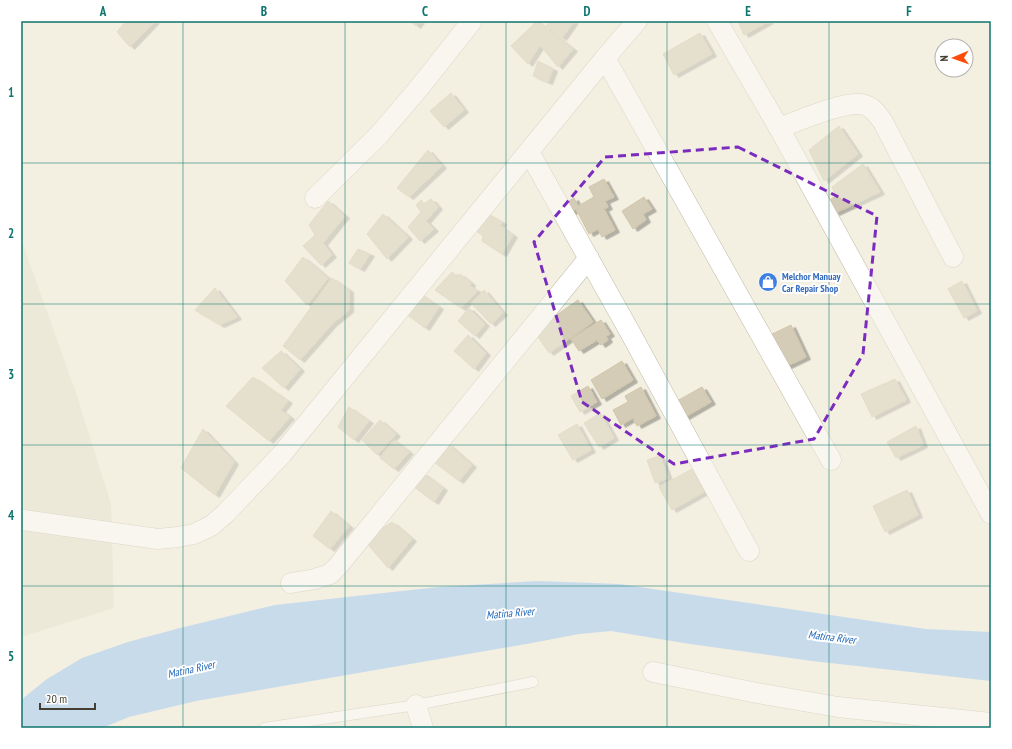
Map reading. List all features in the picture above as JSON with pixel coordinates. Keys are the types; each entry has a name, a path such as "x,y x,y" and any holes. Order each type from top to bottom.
{"street":[{"path":"315,198 378,136 419,88 472,21"},
{"path":"22,517 158,538 178,537 194,534 211,526 226,513 282,454 636,21"},
{"path":"717,21 779,128 991,514"},
{"path":"605,58 831,460"},
{"path":"779,128 851,104 865,105 874,110 883,122 953,257"},
{"path":"529,152 589,258 749,551"},
{"path":"291,582 315,579 330,574 338,566 589,258"},
{"path":"653,672 797,700 874,720 991,723"},
{"path":"416,705 423,728"}],"lane":[{"path":"264,728 416,705 533,682"}],"highlighted area":[{"path":"738,147 877,216 863,354 814,439 674,464 582,402 534,242 605,157"}],"shaded area":[{"path":"21,239 75,390 111,504 114,608 21,637"}],"water":[{"name":"Matina River","path":"537,581 619,584 926,629 991,632 991,681 812,661 611,631 579,634 196,701 129,717 102,728 21,728 21,700 47,679 82,658 128,642 275,605 438,587"}],"building":[{"path":"126,21 155,21 130,47 117,32"},
{"path":"410,21 420,21 416,26"},
{"path":"537,21 573,49 558,67 540,45 528,64 511,46"},
{"path":"550,21 574,21 562,38 546,26"},
{"path":"738,21 769,21 744,35"},
{"path":"700,33 712,54 674,75 663,54"},
{"path":"538,61 553,69 548,82 533,76"},
{"path":"451,93 464,110 444,127 430,111"},
{"path":"839,126 858,154 824,181 809,150"},
{"path":"428,150 442,166 409,197 397,188"},
{"path":"863,164 880,192 835,213 828,201 836,196 832,187"},
{"path":"604,179 614,197 605,201 608,207 604,209 615,230 602,237 598,229 589,234 576,209 569,214 564,204 574,198 578,206 594,197 589,187"},
{"path":"644,197 652,209 643,214 646,220 633,229 622,211"},
{"path":"431,199 438,207 426,221 434,229 420,241 408,227 421,212 416,205 421,200 424,204"},
{"path":"328,201 345,216 323,243 332,255 321,265 303,246 315,235 309,225"},
{"path":"486,213 502,222 500,226 513,235 502,254 482,241 483,236 475,230"},
{"path":"383,214 408,237 387,259 367,234"},
{"path":"358,249 370,254 360,269 349,263"},
{"path":"303,257 328,278 307,305 285,281"},
{"path":"452,272 458,277 460,274 471,283 470,286 478,291 461,308 435,290"},
{"path":"332,278 349,290 349,310 332,324 300,360 283,346"},
{"path":"962,281 977,311 964,318 948,289"},
{"path":"215,288 237,317 220,325 195,310"},
{"path":"484,290 503,313 491,324 471,303"},
{"path":"416,291 439,307 425,328 401,310"},
{"path":"578,300 593,322 549,353 534,331"},
{"path":"469,308 485,324 475,336 458,321"},
{"path":"601,320 610,334 606,336 608,340 601,345 597,340 579,351 571,339"},
{"path":"791,325 806,357 781,369 766,337"},
{"path":"468,335 486,353 474,369 454,351"},
{"path":"281,351 300,369 284,388 262,368"},
{"path":"622,361 633,380 602,399 591,380"},
{"path":"253,377 288,401 281,410 290,417 269,441 226,406"},
{"path":"895,379 906,400 872,417 861,394"},
{"path":"588,386 597,402 580,412 571,396"},
{"path":"641,387 656,416 637,426 633,418 621,425 613,410 628,402 625,396"},
{"path":"702,387 711,402 685,417 677,401"},
{"path":"349,407 369,421 354,440 338,427"},
{"path":"600,413 614,438 599,447 584,423"},
{"path":"380,420 396,434 377,455 362,440"},
{"path":"577,424 591,450 573,460 558,435"},
{"path":"916,426 923,445 896,458 887,442"},
{"path":"203,429 234,462 215,495 181,468"},
{"path":"394,440 409,452 394,469 380,458"},
{"path":"448,444 472,465 459,481 434,462"},
{"path":"660,456 668,478 655,483 647,460"},
{"path":"692,469 704,492 672,510 659,487"},
{"path":"423,473 443,488 434,502 413,486"},
{"path":"907,490 918,515 885,532 873,506"},
{"path":"331,511 349,526 330,549 313,536"},
{"path":"392,522 412,539 388,568 364,540"}],"place":[{"name":"Melchor Manuay Car Repair Shop","path":"768,282"}]}
